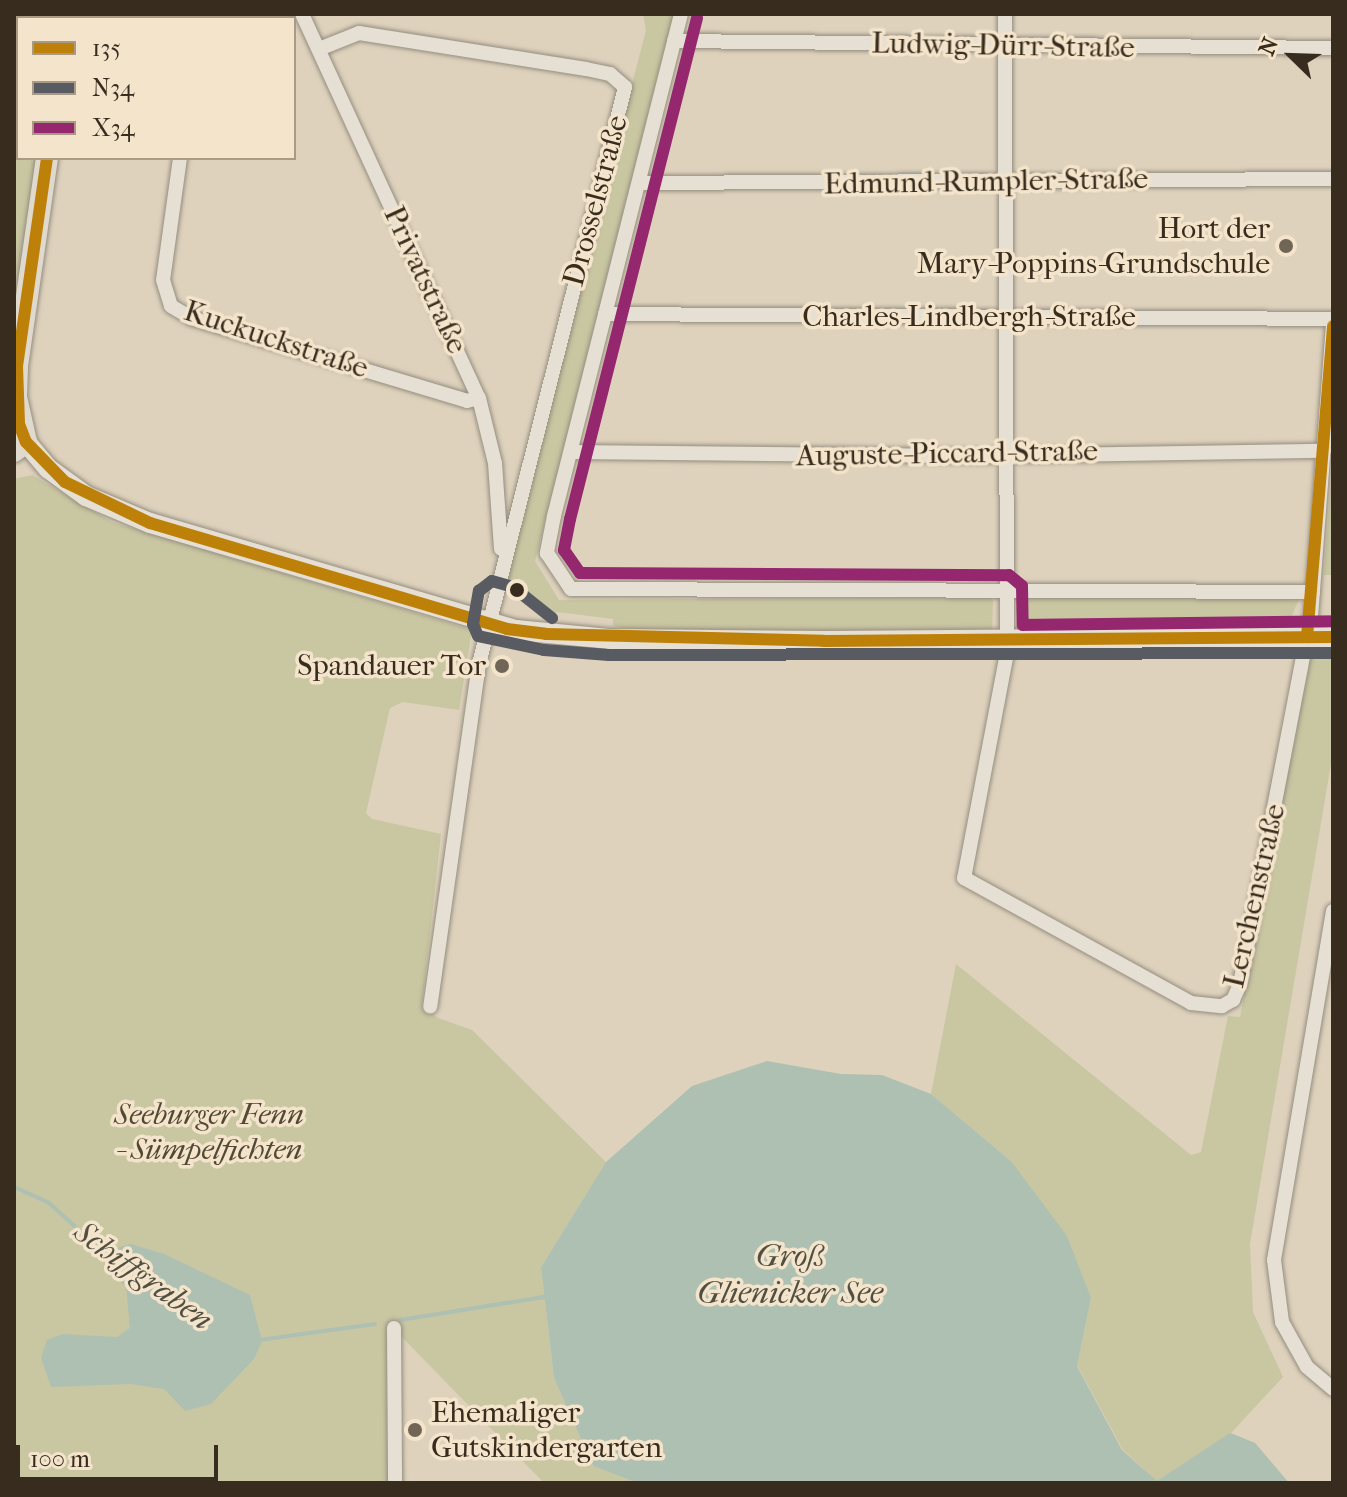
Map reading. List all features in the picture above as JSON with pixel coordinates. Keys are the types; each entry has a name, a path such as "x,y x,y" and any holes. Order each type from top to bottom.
{"main road":[{"path":"47,160 17,366 20,446 65,482 129,514 489,624 609,639 1007,641 1333,637"}],"street":[{"name":"Privatstraße","path":"302,14 479,398 495,463 502,559"},
{"path":"681,14 547,553 571,589 1313,592"},
{"path":"1005,14 1008,48 1007,641"},
{"name":"Drosselstraße","path":"319,49 359,33 586,69 610,74 625,87 502,559 476,683 430,1007"},
{"name":"Ludwig-Dürr-Straße","path":"674,41 1008,48 1333,48"},
{"name":"Kuckuckstraße","path":"180,160 163,280 171,306 191,318 467,401 479,398"},
{"name":"Edmund-Rumpler-Straße","path":"639,183 1333,179"},
{"name":"Charles-Lindbergh-Straße","path":"605,314 1333,319"},
{"path":"1307,637 1333,326"},
{"name":"Auguste-Piccard-Straße","path":"571,452 1324,451"},
{"name":"Lerchenstraße","path":"1007,641 964,878 1191,1003 1222,1006 1233,1000 1240,984 1307,637"},
{"path":"1333,911 1274,1260 1276,1299 1288,1336 1307,1367 1333,1389"},
{"path":"394,1328 395,1483"}],"green space":[{"path":"14,14 57,14 16,16 16,160 36,160 14,307"},
{"path":"643,14 674,14 535,561 559,600 987,597 993,600 992,634 652,633 613,626 613,619 556,612 550,619 503,584 646,30"},
{"path":"1333,454 1333,575 1324,575"},
{"name":"Seeburger Fenn - Sümpelfichten","path":"32,475 112,522 472,630 459,710 403,702 390,708 366,813 372,819 441,834 422,1005 438,1018 472,1030 606,1162 541,1267 554,1378 593,1466 637,1483 544,1483 394,1329 395,1483 14,1483 14,479"},
{"path":"1031,597 1299,599 1286,630 1023,633 1023,601"},
{"path":"1333,654 1333,752 1250,1244 1253,1312 1283,1377 1231,1433 1255,1443 1289,1483 1148,1483 1144,1469 1123,1450 1077,1365 1091,1298 1011,1161 931,1094 956,964 1191,1155 1201,1152 1228,1016 1240,1017 1311,655"}],"water":[{"name":"Groß Glienicker See","path":"767,1061 841,1074 882,1075 931,1094 1011,1161 1067,1236 1091,1298 1077,1366 1122,1450 1157,1481 1230,1433 1255,1443 1289,1483 637,1483 593,1466 554,1378 541,1267 606,1162 692,1086"},
{"path":"131,1244 164,1254 250,1295 262,1341 254,1359 211,1404 185,1411 164,1389 130,1384 51,1387 41,1358 47,1340 63,1334 117,1337 130,1328 126,1286 111,1276 109,1258 113,1249"}],"waterway":[{"name":"Schiffgraben","path":"14,1187 48,1202 113,1261"},
{"name":"Schiffgraben","path":"400,1320 544,1297"},
{"name":"Schiffgraben","path":"259,1340 375,1324"}],"transit line":[{"name":"X34","path":"697,18 570,519 564,550 580,573 1009,575 1022,586 1023,625 1333,621"},
{"name":"135","path":"47,160 17,366 19,424 26,442 65,482 150,523 507,629 546,634 824,641 1333,637"},
{"name":"135","path":"1307,637 1333,326"},
{"name":"N34","path":"544,650 478,636 473,624 479,591 492,581 513,587 552,618"},
{"name":"N34","path":"544,650 609,655 1333,653"}],"place":[{"name":"Hort der Mary-Poppins-Grundschule","path":"1286,246"},
{"name":"Spandauer Tor","path":"502,666"},
{"name":"Ehemaliger Gutskindergarten","path":"415,1430"}]}
